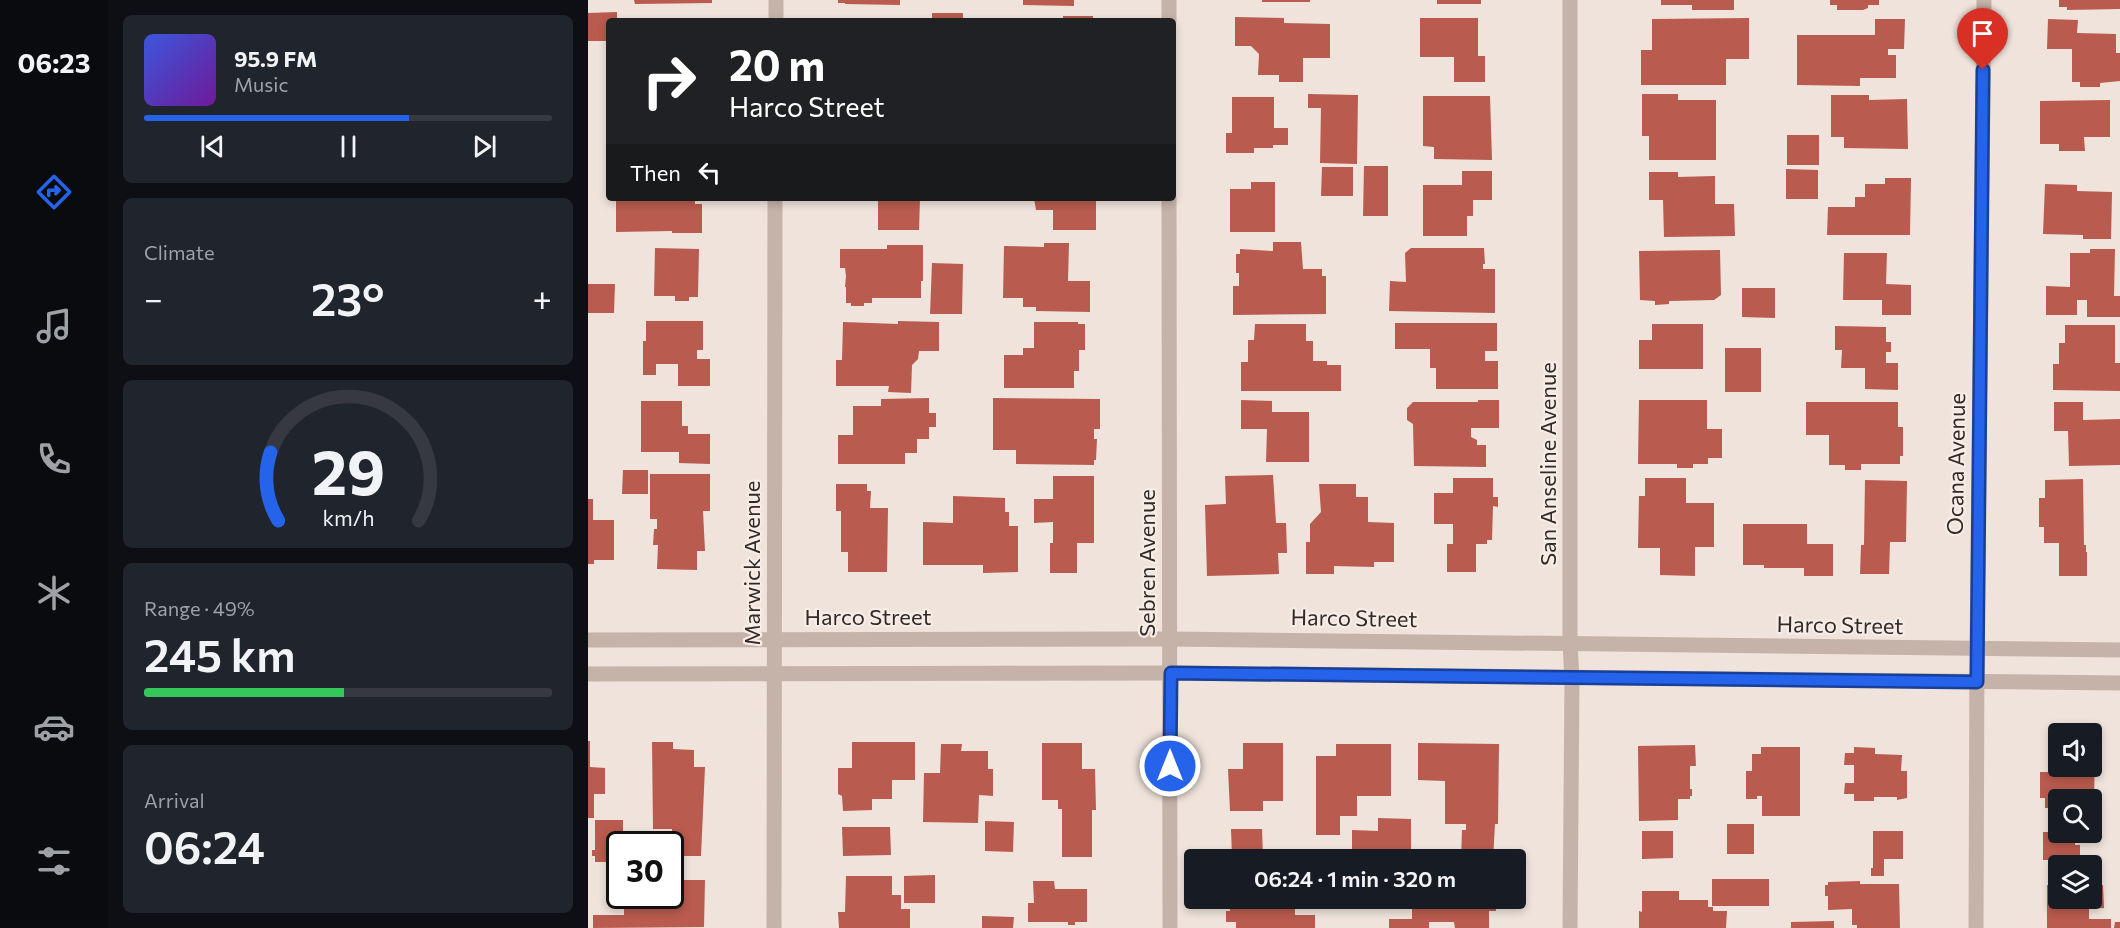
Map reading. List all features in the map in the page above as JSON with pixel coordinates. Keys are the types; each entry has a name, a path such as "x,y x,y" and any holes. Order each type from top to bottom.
{"street":[{"path":"776,0 776,18"},
{"path":"1169,0 1169,18"},
{"name":"San Anseline Avenue","path":"1570,0 1570,642 1572,678 1570,928"},
{"name":"Ocana Avenue","path":"1976,928 1984,0"},
{"name":"Marwick Avenue","path":"774,928 775,201"},
{"name":"Sebren Avenue","path":"1169,201 1170,928"},
{"name":"Harco Street","path":"588,640 1169,639 2120,650"},
{"path":"588,674 1171,673 2120,683"}],"building":[{"path":"634,0 712,0 712,3 635,4"},
{"path":"838,0 900,0 900,5 845,4 838,3"},
{"path":"1023,0 1074,0 1074,6 1023,5"},
{"path":"1262,0 1310,0 1310,2 1262,2"},
{"path":"1437,0 1481,0 1481,4 1437,4"},
{"path":"1661,0 1734,0 1734,10 1692,10 1692,5 1661,5"},
{"path":"1830,0 1879,0 1879,5 1868,5 1868,8 1863,10 1837,10 1837,5 1830,5"},
{"path":"2059,0 2120,0 2120,9 2067,10 2067,7 2059,7"},
{"path":"617,12 617,18 606,18 606,41 588,41 588,13"},
{"path":"932,13 963,13 963,18 932,18"},
{"path":"1063,16 1093,16 1093,18 1063,18"},
{"path":"1235,17 1284,18 1284,23 1330,24 1330,58 1303,58 1303,82 1279,82 1279,75 1258,75 1259,54 1251,46 1235,46"},
{"path":"1420,18 1478,18 1478,56 1485,56 1485,82 1454,82 1454,57 1420,57"},
{"path":"1749,18 1749,59 1726,59 1726,85 1641,85 1641,50 1652,50 1652,19"},
{"path":"1875,19 1905,19 1904,49 1888,49 1888,55 1896,55 1896,78 1860,78 1860,86 1797,85 1797,35 1875,35"},
{"path":"2048,19 2078,20 2077,33 2116,34 2116,53 2120,53 2120,81 2100,83 2100,87 2080,87 2080,82 2072,82 2072,49 2047,49"},
{"path":"1308,94 1358,95 1357,164 1320,163 1321,108 1308,108"},
{"path":"1642,94 1678,94 1678,100 1716,100 1716,160 1649,160 1649,136 1642,136"},
{"path":"1831,95 1869,95 1869,100 1907,99 1908,149 1844,148 1844,137 1831,137"},
{"path":"1423,96 1490,96 1492,160 1434,159 1434,147 1423,146"},
{"path":"1232,97 1274,97 1274,128 1288,128 1288,145 1254,148 1254,153 1226,153 1226,133 1232,133"},
{"path":"2110,100 2110,137 2084,137 2085,151 2059,151 2059,144 2040,144 2040,101"},
{"path":"1787,135 1819,135 1819,165 1787,165"},
{"path":"1364,166 1388,166 1388,216 1363,216"},
{"path":"1322,167 1353,167 1353,196 1321,196"},
{"path":"1786,169 1818,170 1818,199 1786,199"},
{"path":"1462,171 1492,171 1492,200 1473,200 1473,216 1467,216 1467,236 1423,236 1423,185 1462,185"},
{"path":"1649,172 1678,172 1678,177 1715,176 1715,204 1734,204 1735,236 1664,237 1663,200 1649,200"},
{"path":"1885,178 1911,178 1910,235 1827,235 1828,207 1855,207 1855,197 1865,197 1865,184 1885,184"},
{"path":"1251,182 1275,182 1275,232 1230,232 1230,189 1251,189"},
{"path":"2045,184 2077,185 2077,191 2112,192 2111,239 2083,239 2083,235 2043,234"},
{"path":"616,201 695,201 695,204 702,204 702,233 616,232"},
{"path":"878,201 920,201 919,230 878,230"},
{"path":"1034,201 1096,201 1096,230 1053,230 1053,210 1036,210"},
{"path":"1273,242 1301,242 1303,269 1322,269 1322,276 1326,276 1326,314 1233,315 1233,286 1239,286 1236,254 1240,254 1240,249 1273,251"},
{"path":"1044,243 1069,243 1068,281 1090,281 1090,312 1036,311 1036,307 1023,307 1023,298 1003,298 1004,246 1044,247"},
{"path":"887,245 923,245 921,298 872,298 872,303 864,303 864,306 851,306 851,303 846,303 846,276 845,268 840,268 840,249 887,249"},
{"path":"655,248 699,249 698,297 689,297 689,301 675,301 675,296 654,296"},
{"path":"1411,248 1484,248 1483,269 1495,269 1495,313 1389,311 1390,281 1406,282 1405,253"},
{"path":"2090,249 2115,249 2114,296 2120,296 2120,317 2087,317 2087,300 2077,300 2077,315 2046,315 2046,286 2070,287 2070,253 2090,253"},
{"path":"1720,250 1721,295 1714,300 1669,301 1669,304 1655,305 1655,301 1640,300 1639,251"},
{"path":"1844,253 1887,253 1886,284 1911,285 1911,315 1882,315 1882,300 1843,300"},
{"path":"932,263 963,264 962,314 930,314"},
{"path":"588,284 615,284 614,313 588,313"},
{"path":"1742,288 1775,288 1775,318 1742,317"},
{"path":"646,321 703,321 703,350 697,350 697,359 710,359 710,386 678,386 678,364 656,364 656,375 643,375 643,341 646,341"},
{"path":"898,321 939,322 939,351 919,351 918,359 912,365 911,393 888,392 889,386 836,386 836,360 842,360 843,322 898,324"},
{"path":"1034,322 1085,324 1085,350 1079,350 1079,371 1074,371 1074,388 1004,388 1004,355 1023,355 1023,348 1034,348"},
{"path":"1395,323 1497,323 1497,351 1485,351 1485,361 1498,361 1498,389 1436,389 1436,368 1430,368 1430,349 1395,349"},
{"path":"1255,324 1306,324 1306,341 1313,341 1313,361 1327,361 1327,365 1341,365 1341,391 1241,391 1241,362 1248,362 1248,340 1254,340"},
{"path":"1652,324 1703,324 1703,369 1639,369 1639,340 1652,340"},
{"path":"2065,325 2115,325 2115,363 2120,363 2120,391 2053,390 2053,364 2059,364 2059,343 2065,343"},
{"path":"1835,326 1886,327 1886,342 1891,342 1891,352 1886,352 1886,363 1898,363 1898,390 1865,389 1865,368 1841,368 1842,350 1835,350"},
{"path":"1725,348 1761,348 1761,392 1725,392"},
{"path":"929,398 929,413 936,413 936,427 929,427 929,439 917,439 917,453 905,453 905,464 838,464 838,435 853,435 853,406 881,406 881,399"},
{"path":"993,398 1100,399 1100,429 1094,429 1094,439 1097,439 1094,465 1016,464 1016,450 993,450"},
{"path":"1241,400 1272,401 1272,412 1309,412 1309,462 1266,462 1267,429 1241,429"},
{"path":"1478,400 1499,400 1499,428 1471,428 1471,437 1477,440 1477,445 1486,445 1486,467 1414,466 1413,424 1407,420 1407,408 1413,402 1478,402"},
{"path":"1639,400 1707,400 1707,429 1722,429 1722,458 1708,458 1708,464 1693,464 1693,468 1677,468 1677,464 1638,464"},
{"path":"641,401 682,401 682,426 688,426 688,434 710,434 710,464 679,463 679,452 641,452"},
{"path":"1806,402 1898,402 1898,427 1903,427 1903,456 1900,456 1900,464 1861,464 1861,470 1845,470 1845,465 1829,465 1829,435 1806,435"},
{"path":"2054,402 2083,402 2083,420 2120,419 2120,465 2069,466 2068,431 2054,431"},
{"path":"623,470 648,470 648,494 622,494"},
{"path":"650,474 710,474 710,511 703,511 705,551 697,551 697,570 657,569 658,545 653,545 657,519 650,519"},
{"path":"1273,475 1276,523 1286,523 1287,553 1278,553 1279,574 1207,576 1205,505 1226,504 1225,476"},
{"path":"1053,476 1094,476 1094,543 1077,543 1077,573 1050,573 1053,522 1034,523 1034,499 1053,499"},
{"path":"1453,478 1493,478 1493,497 1498,497 1498,507 1493,506 1492,540 1487,540 1487,544 1476,544 1476,572 1447,572 1447,544 1453,544 1453,524 1434,524 1434,493 1453,493"},
{"path":"1645,478 1686,478 1686,503 1714,503 1714,547 1695,547 1695,576 1660,575 1660,548 1638,548 1639,496 1645,496"},
{"path":"2083,479 2087,576 2059,576 2059,543 2044,543 2044,527 2039,527 2039,498 2045,498 2045,480"},
{"path":"1865,480 1907,481 1906,542 1890,542 1889,574 1860,574 1861,545 1864,545"},
{"path":"836,484 867,484 867,491 871,491 870,508 888,508 887,572 848,572 848,552 841,552 841,511 836,511"},
{"path":"1319,484 1356,484 1356,497 1368,497 1368,522 1394,523 1394,562 1374,562 1374,567 1334,566 1334,574 1306,574 1306,542 1310,542 1310,524 1321,512"},
{"path":"953,496 1005,498 1005,512 1009,512 1009,526 1018,526 1018,572 983,573 983,565 923,565 923,522 953,523"},
{"path":"588,499 593,499 593,520 614,520 614,560 594,560 594,564 588,564"},
{"path":"1743,524 1807,524 1807,544 1833,544 1833,576 1804,576 1804,568 1764,568 1764,565 1743,565"},
{"path":"588,741 590,741 590,767 605,768 605,794 594,794 594,818 588,818"},
{"path":"652,742 673,742 673,749 694,750 694,767 705,767 701,856 684,856 684,831 653,829"},
{"path":"852,742 915,742 915,780 892,780 892,799 872,799 872,810 843,811 842,796 838,794 838,768 852,768"},
{"path":"1042,743 1082,743 1082,769 1095,769 1096,810 1092,810 1092,857 1062,857 1062,809 1058,809 1058,800 1042,800"},
{"path":"1243,743 1283,743 1283,801 1263,801 1263,811 1230,811 1228,769 1243,769"},
{"path":"1418,743 1499,744 1498,824 1495,824 1494,849 1461,849 1462,830 1466,830 1466,824 1445,824 1445,781 1418,780"},
{"path":"941,744 962,744 961,751 988,751 988,769 993,769 993,796 979,795 978,823 923,822 924,773 940,773"},
{"path":"1336,744 1391,744 1391,796 1357,796 1357,816 1340,816 1340,835 1316,835 1316,756 1336,756"},
{"path":"1695,745 1696,766 1690,766 1692,796 1690,799 1678,799 1678,820 1639,821 1638,746"},
{"path":"1761,747 1800,747 1800,816 1762,816 1762,796 1757,796 1757,799 1746,799 1746,771 1752,771 1752,754 1761,754"},
{"path":"1854,747 1875,748 1875,754 1902,755 1901,771 1907,771 1907,798 1897,800 1897,797 1874,797 1874,801 1854,801 1854,794 1844,794 1845,783 1854,783 1854,765 1844,765 1845,753 1854,753"},
{"path":"2040,772 2048,772 2048,777 2094,777 2094,789 2048,789 2048,808 2045,808 2045,798 2040,798"},
{"path":"1378,818 1411,819 1411,849 1352,849 1352,830 1378,831"},
{"path":"595,820 623,820 623,831 606,831 606,862 595,862 592,850 595,850"},
{"path":"985,821 1014,822 1013,852 985,851"},
{"path":"1727,824 1754,824 1754,854 1727,854"},
{"path":"842,827 890,827 891,855 843,856"},
{"path":"1231,829 1262,829 1263,849 1232,849"},
{"path":"1642,831 1673,831 1673,858 1642,859"},
{"path":"1873,831 1903,831 1903,859 1884,859 1884,876 1871,876"},
{"path":"2043,832 2048,832 2048,843 2080,845 2080,855 2048,855 2048,860 2043,860"},
{"path":"935,875 935,903 904,903 904,876"},
{"path":"846,876 892,876 892,895 901,895 901,909 910,909 910,928 839,928 838,912 845,912"},
{"path":"1712,879 1769,879 1769,906 1712,906"},
{"path":"684,880 705,880 704,927 593,928 593,915 624,915 624,909 684,909"},
{"path":"1033,881 1054,881 1055,889 1087,889 1087,922 1075,922 1075,925 1068,925 1068,922 1028,922 1028,903 1034,903"},
{"path":"1860,881 1860,884 1899,884 1900,928 1857,928 1857,925 1852,925 1852,909 1828,910 1825,885 1828,885 1828,882"},
{"path":"2047,885 2048,909 2089,909 2089,919 2111,919 2111,928 2047,928"},
{"path":"2102,885 2103,885 2104,908 2102,908"},
{"path":"1642,891 1679,891 1679,900 1708,900 1708,907 1713,907 1713,911 1727,911 1726,928 1639,928"},
{"path":"1230,909 1295,909 1295,915 1315,915 1315,928 1236,928 1236,922 1226,922 1226,911"},
{"path":"1412,909 1496,909 1496,911 1489,911 1489,928 1455,928 1454,922 1429,922 1429,928 1389,928 1389,919 1412,919"},
{"path":"982,916 1014,917 1013,928 982,928"},
{"path":"1834,921 1834,928 1791,928 1791,922"},
{"path":"2115,922 2120,922 2120,928 2114,928"}],"route":[{"path":"1170,766 1171,673 1977,682 1983,70"}]}
